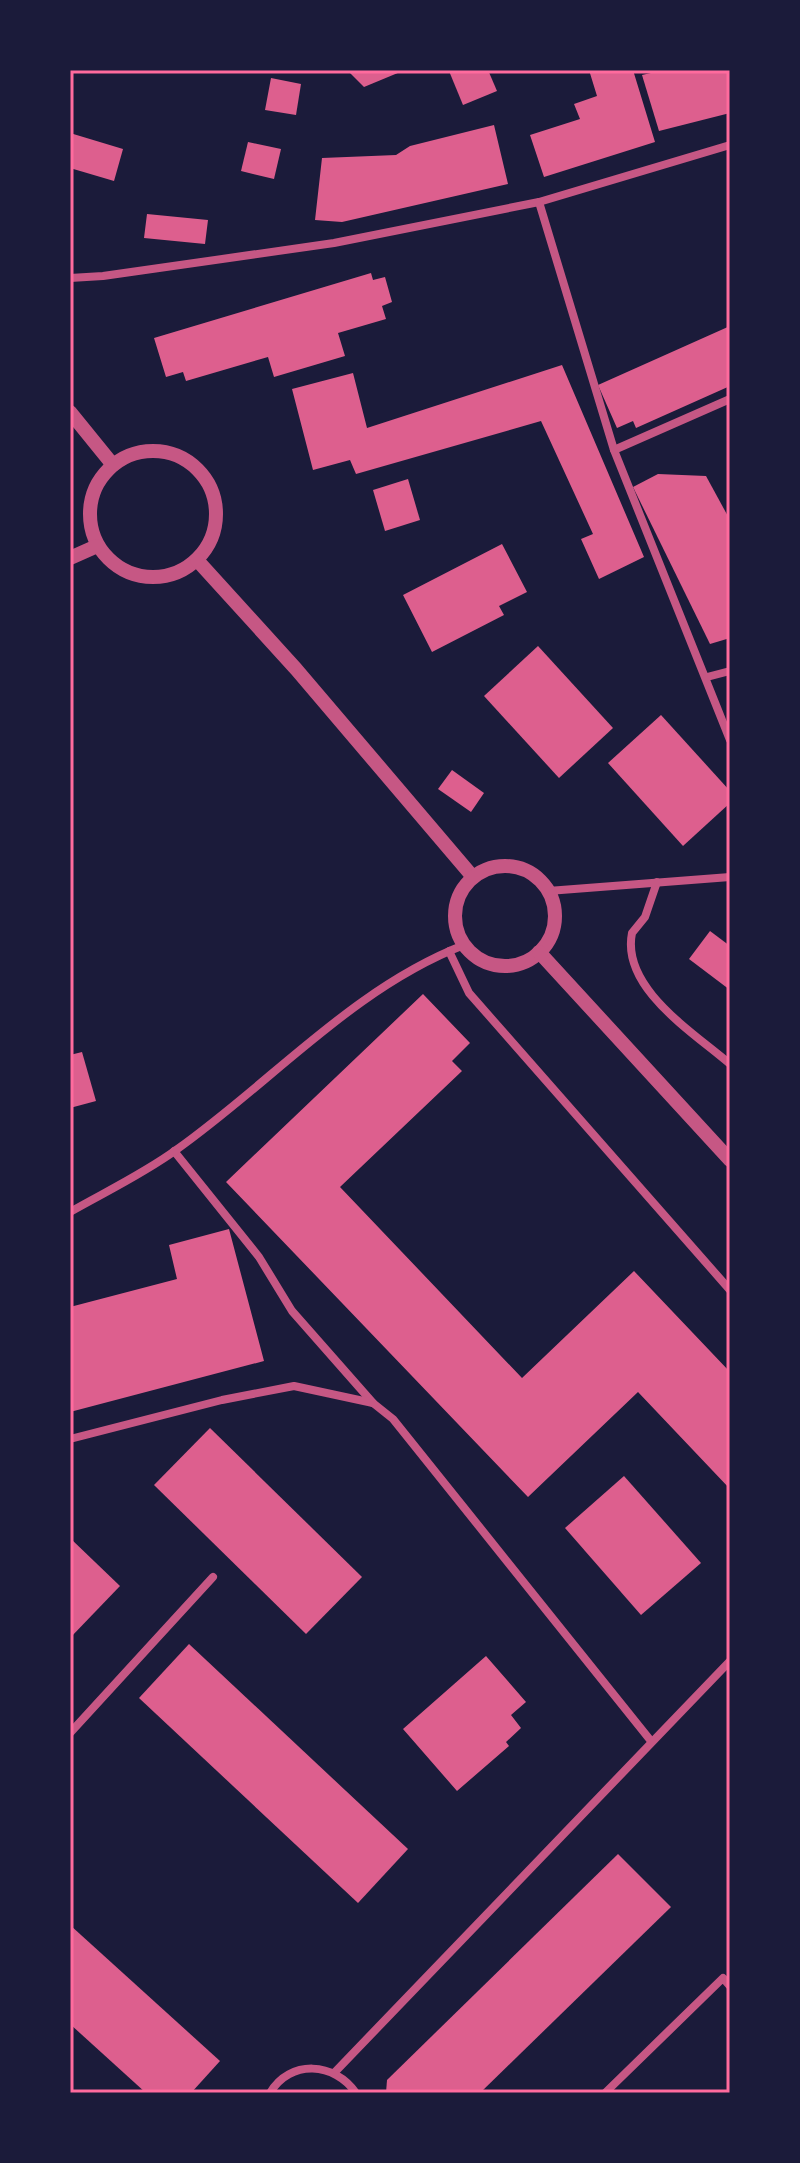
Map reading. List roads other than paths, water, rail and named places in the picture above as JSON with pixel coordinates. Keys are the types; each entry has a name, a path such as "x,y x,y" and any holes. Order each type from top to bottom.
{"street":[{"path":"70,278 334,243 539,202 730,145"},
{"path":"539,202 614,450 730,740"},
{"path":"614,450 730,399"},
{"path":"70,412 113,465"},
{"path":"153,451 175,455 193,465 207,482 215,501 216,523 210,543 197,560 173,575 144,578 117,567 97,546 90,525 90,503 98,482 113,465 132,455 153,451"},
{"path":"70,558 97,546"},
{"path":"197,560 296,669 473,877"},
{"path":"707,677 730,671"},
{"path":"507,866 531,873 548,891 555,917 548,942 539,952 514,965 500,966 474,956 464,945 455,922 455,910 458,897 473,877 483,871 507,866"},
{"path":"548,891 730,877"},
{"path":"657,882 645,917 632,933 633,969 660,1002 730,1064"},
{"path":"70,1212 174,1151 334,1021 464,945"},
{"path":"449,951 469,993 730,1290"},
{"path":"539,952 730,1160"},
{"path":"174,1151 259,1257 292,1311 373,1403 393,1419 651,1741"},
{"path":"70,1439 222,1400 294,1386 373,1403"},
{"path":"70,1733 213,1577"},
{"path":"335,2072 730,1661"},
{"path":"605,2093 723,1978 730,1986"},
{"path":"270,2093 287,2074 302,2069 335,2072 356,2093"}]}
